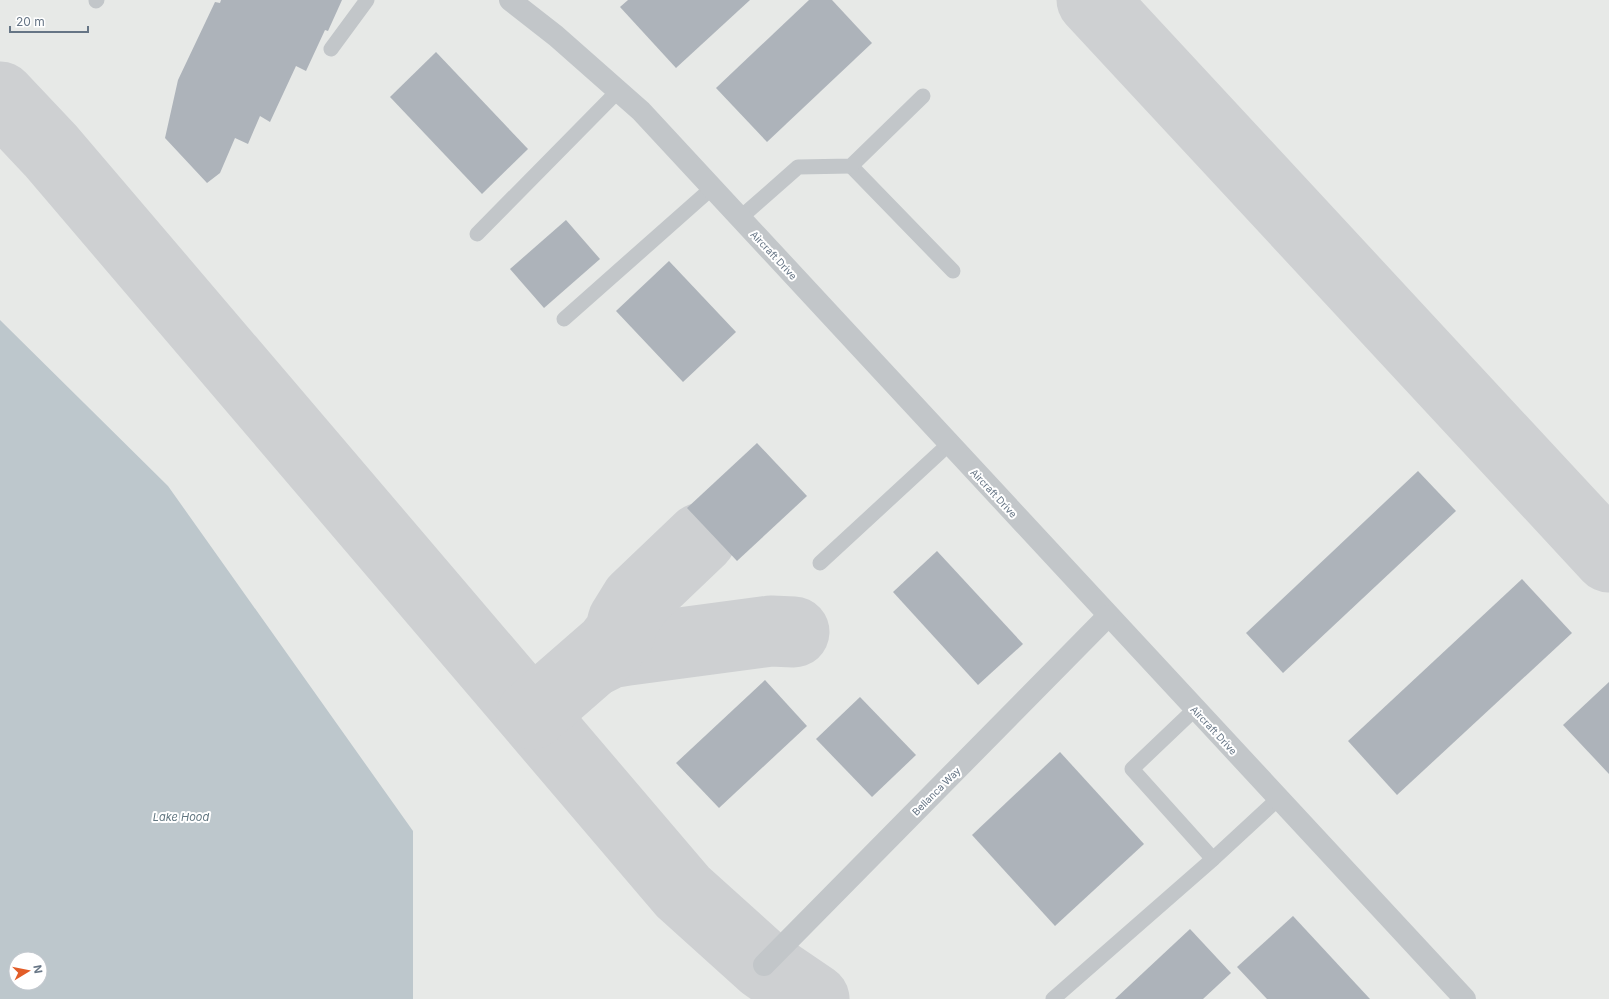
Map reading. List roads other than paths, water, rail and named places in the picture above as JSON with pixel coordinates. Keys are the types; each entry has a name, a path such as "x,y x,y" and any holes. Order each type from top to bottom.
{"street":[{"name":"Aircraft Drive","path":"510,0 556,36 641,111 1465,999"},
{"name":"Bellanca Way","path":"764,965 1108,616"}],"lane":[{"path":"331,49 367,0"},
{"path":"477,234 618,91"},
{"path":"740,218 798,167 851,166 923,96"},
{"path":"851,166 953,271"},
{"path":"564,319 712,188"},
{"path":"820,563 949,444"},
{"path":"1195,709 1132,768 1213,859"},
{"path":"1053,999 1213,859 1278,799"}],"water":[{"name":"Lake Hood","path":"0,320 168,486 413,831 413,999 0,999"}]}
